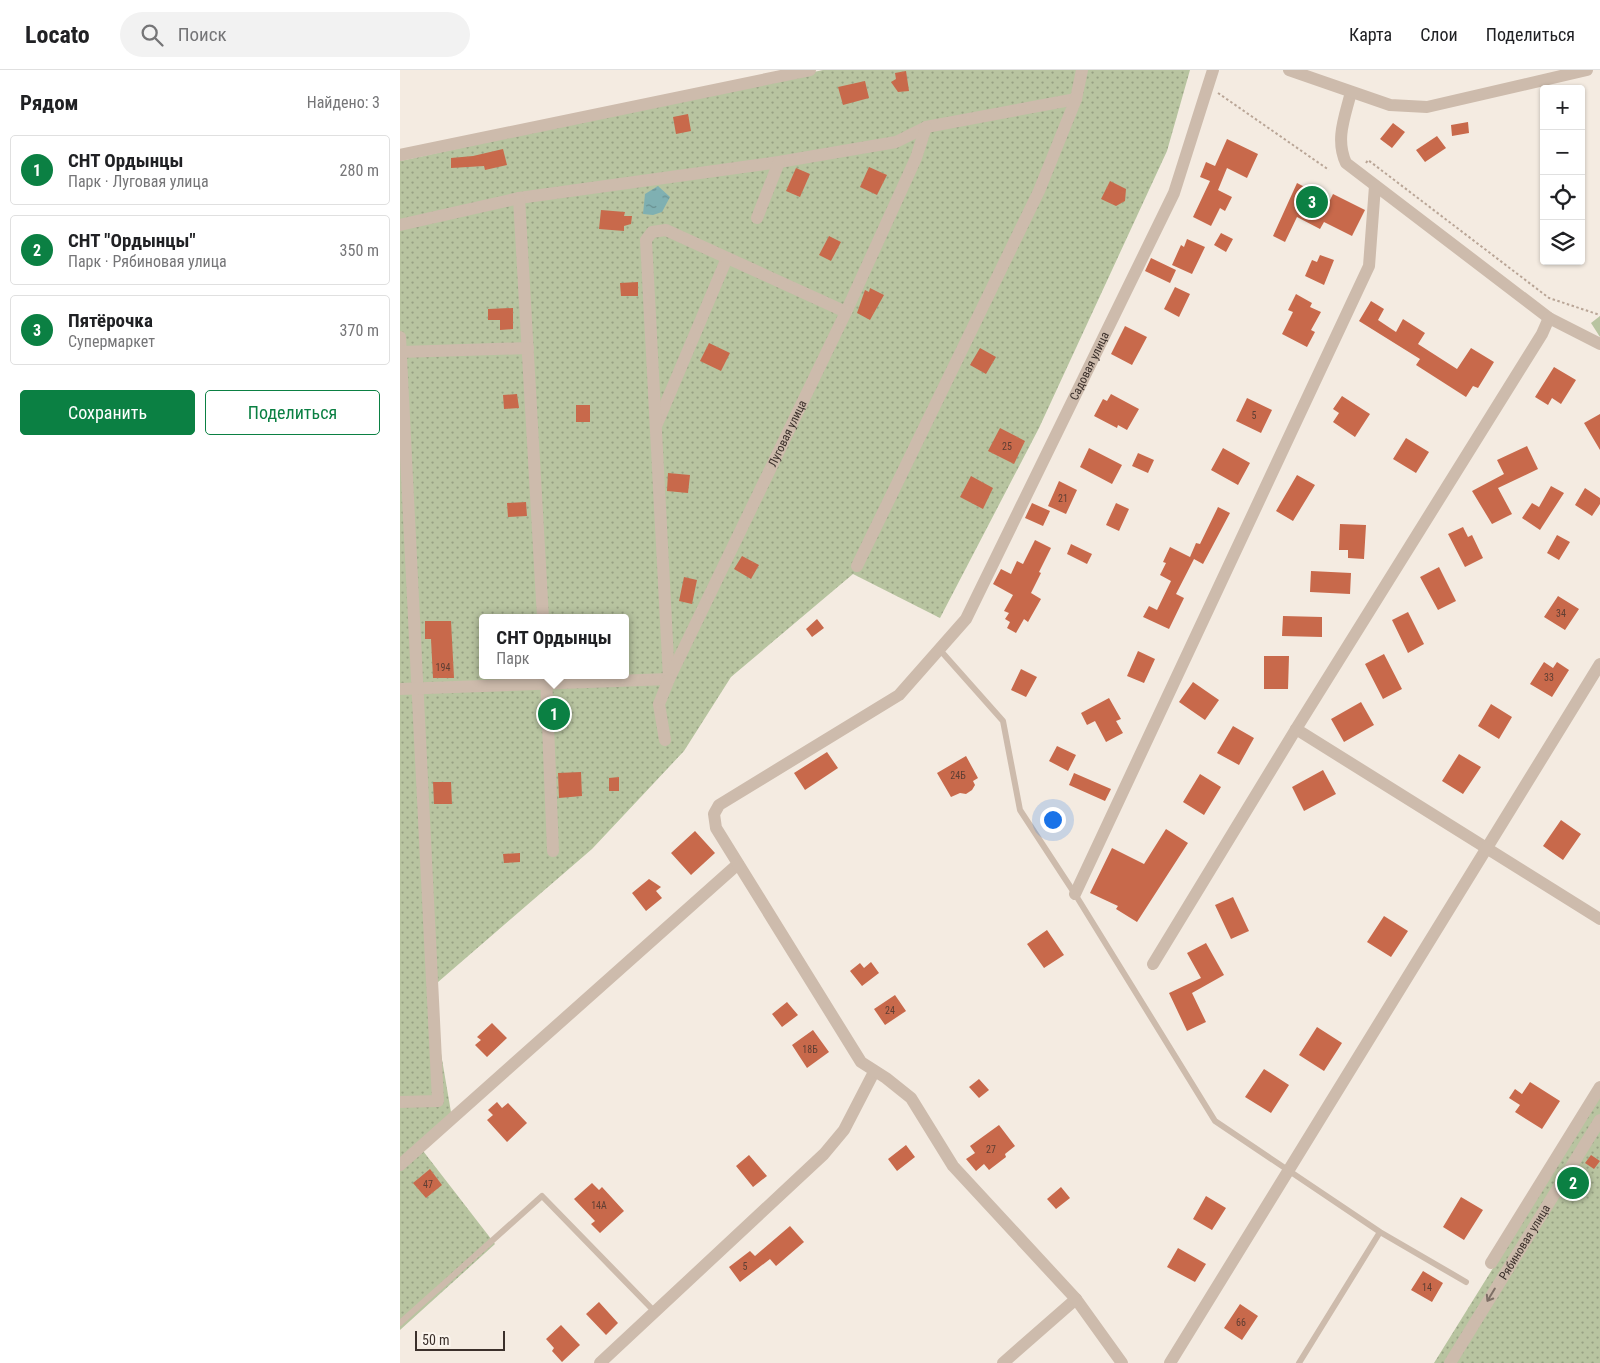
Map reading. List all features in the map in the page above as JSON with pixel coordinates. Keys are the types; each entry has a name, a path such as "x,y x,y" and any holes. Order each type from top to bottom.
{"street":[{"path":"400,155 810,70"},
{"path":"857,566 1039,191 1076,99 1082,70"},
{"name":"Садовая улица","path":"1122,1363 1076,1299 953,1166 911,1098 886,1078 861,1062 716,828 714,814 719,805 899,695 966,619 1174,193 1213,70"},
{"path":"1289,70 1390,105 1427,107 1564,73 1587,70"},
{"path":"1351,92 1340,137 1340,150 1346,163 1549,318 1600,344"},
{"path":"400,225 519,198 779,162 896,142 926,126 1076,99"},
{"name":"Луговая улица","path":"665,740 659,704 669,678 846,312 916,158 926,126"},
{"path":"757,218 779,162"},
{"path":"1075,894 1369,266 1375,186"},
{"path":"519,198 542,614"},
{"path":"629,679 669,678 646,240 652,232 666,230 846,312"},
{"path":"655,428 727,258"},
{"path":"1152,964 1542,334 1549,318"},
{"path":"400,337 438,1101 400,1102"},
{"path":"401,352 528,348"},
{"path":"1170,1363 1600,664"},
{"path":"400,689 546,680 608,679"},
{"path":"546,680 553,851"},
{"path":"1296,729 1600,919"},
{"path":"400,1166 738,864"},
{"path":"600,1363 824,1154 844,1130 874,1072"},
{"path":"1491,1263 1600,1087"},
{"name":"Рябиновая улица","path":"1450,1363 1600,1120"},
{"path":"1003,1363 1076,1299"}],"lane":[{"path":"940,650 1003,721 1020,810 1075,894 1215,1120 1380,1232 1466,1282"},
{"path":"400,1323 542,1196 655,1312"},
{"path":"1299,1363 1380,1232"}],"path":[{"path":"1208,86 1329,170"},
{"path":"1358,174 1368,160 1549,298 1600,314"}],"green space":[{"path":"823,70 1190,70 1167,151 1039,428 940,618 853,574 731,677 684,751 592,849 430,989 452,1118 420,1147 495,1244 400,1330 400,161"},
{"path":"1600,316 1600,337 1591,323"},
{"path":"1600,1096 1600,1363 1434,1363"}],"water":[{"path":"658,186 670,197 662,212 653,215 643,214 645,194"}],"building":[{"path":"906,71 909,91 898,92 891,82 896,79 895,73"},
{"path":"865,81 869,98 843,105 838,87"},
{"path":"688,114 691,131 676,134 673,117"},
{"path":"1468,122 1469,133 1452,136 1451,125"},
{"path":"1393,123 1405,132 1392,148 1380,139"},
{"path":"1437,136 1446,148 1425,162 1416,150"},
{"path":"1227,139 1258,154 1247,178 1227,168 1218,190 1232,197 1225,211 1220,208 1211,226 1193,217 1210,181 1200,177 1206,162 1215,166"},
{"path":"503,149 507,165 485,170 484,166 451,168 451,158 473,156"},
{"path":"869,167 887,175 877,195 860,187"},
{"path":"796,168 810,174 800,197 786,191"},
{"path":"1110,181 1126,189 1125,201 1116,206 1101,199"},
{"path":"1297,183 1330,200 1333,194 1365,210 1352,236 1324,222 1320,229 1297,217 1285,242 1273,236"},
{"path":"601,210 625,212 624,216 632,216 631,224 624,226 624,231 599,229"},
{"path":"1221,233 1233,239 1226,252 1214,245"},
{"path":"829,236 841,242 831,261 819,255"},
{"path":"1187,239 1205,247 1192,274 1172,265 1181,245 1184,247"},
{"path":"1320,255 1334,260 1324,285 1305,276 1312,260 1317,262"},
{"path":"1151,258 1176,270 1170,283 1145,271"},
{"path":"638,282 638,296 621,296 620,283"},
{"path":"1175,287 1190,294 1179,317 1164,309"},
{"path":"870,288 884,295 870,320 857,313 865,290 869,292"},
{"path":"1296,294 1312,303 1310,307 1321,312 1311,330 1315,332 1307,347 1282,334 1293,312 1288,310"},
{"path":"1371,301 1384,309 1378,320 1396,332 1403,319 1425,333 1418,344 1457,369 1471,348 1494,362 1478,388 1473,386 1466,397 1416,365 1420,359 1359,321"},
{"path":"513,308 513,329 500,330 500,320 488,320 488,309"},
{"path":"1125,326 1147,337 1132,365 1111,354"},
{"path":"709,343 730,353 721,371 700,361"},
{"path":"980,348 996,357 986,374 970,365"},
{"path":"1554,367 1576,380 1561,404 1552,398 1548,405 1535,397"},
{"path":"517,394 519,408 504,409 503,395"},
{"path":"1111,394 1139,409 1127,430 1118,425 1117,428 1094,416 1103,399 1107,401"},
{"path":"1342,396 1370,414 1355,437 1333,422 1339,413 1333,409"},
{"path":"1247,398 1272,410 1261,433 1236,421"},
{"path":"576,405 590,405 590,422 576,422"},
{"path":"1600,414 1600,450 1584,423"},
{"path":"1000,428 1025,441 1014,464 988,451"},
{"path":"1406,438 1429,452 1416,473 1393,459"},
{"path":"1527,446 1538,469 1498,488 1512,514 1492,524 1472,491 1504,474 1497,460"},
{"path":"1089,448 1122,465 1112,484 1080,467"},
{"path":"1223,448 1250,463 1238,485 1211,470"},
{"path":"1138,453 1154,460 1148,473 1132,466"},
{"path":"668,473 690,475 688,493 667,491"},
{"path":"1297,475 1315,485 1293,521 1276,511"},
{"path":"971,476 993,488 983,509 960,497"},
{"path":"1059,481 1077,490 1066,514 1048,506"},
{"path":"1551,486 1564,493 1540,530 1522,518 1532,503 1539,507"},
{"path":"1585,488 1600,498 1600,504 1592,516 1575,505"},
{"path":"526,502 527,516 508,517 507,503"},
{"path":"1032,503 1050,511 1043,526 1025,518"},
{"path":"1116,503 1129,509 1119,531 1106,525"},
{"path":"1218,507 1230,513 1203,564 1194,559 1176,594 1184,598 1169,629 1143,617 1149,606 1157,610 1171,581 1160,575 1166,563 1163,562 1170,547 1190,557 1196,543 1200,544"},
{"path":"1340,524 1366,525 1364,559 1348,558 1348,550 1339,550"},
{"path":"1463,527 1468,537 1472,535 1483,558 1465,567 1448,534"},
{"path":"1557,535 1570,542 1559,560 1547,553"},
{"path":"1035,540 1051,548 1031,593 1041,599 1028,622 1024,619 1016,633 1007,628 1010,622 1005,619 1009,613 1004,611 1013,595 993,584 1001,569 1011,574 1017,561 1023,564"},
{"path":"1071,544 1092,554 1087,564 1067,554"},
{"path":"742,556 759,565 751,579 734,569"},
{"path":"1439,567 1456,601 1438,610 1420,577"},
{"path":"1311,571 1351,573 1350,594 1310,592"},
{"path":"684,577 697,580 692,604 679,601"},
{"path":"1558,596 1579,609 1565,630 1544,617"},
{"path":"1408,612 1424,644 1408,653 1392,620"},
{"path":"1283,616 1322,617 1322,637 1282,636"},
{"path":"817,619 824,628 812,637 806,629"},
{"path":"425,621 451,621 454,678 433,678 431,639 425,639"},
{"path":"1138,651 1155,659 1144,683 1127,676"},
{"path":"1384,654 1402,689 1383,699 1365,664"},
{"path":"1264,656 1289,656 1288,689 1264,689"},
{"path":"1544,662 1553,668 1557,662 1569,670 1552,697 1530,684"},
{"path":"1021,669 1037,677 1026,697 1011,690"},
{"path":"1193,682 1219,700 1205,720 1179,702"},
{"path":"1109,698 1121,719 1116,721 1123,733 1106,742 1095,721 1087,725 1081,713"},
{"path":"1361,702 1374,725 1344,742 1331,719"},
{"path":"1491,704 1512,717 1499,739 1478,726"},
{"path":"1233,726 1254,738 1239,765 1217,753"},
{"path":"1057,746 1076,755 1068,771 1049,761"},
{"path":"827,752 838,768 805,790 794,773"},
{"path":"1459,754 1481,767 1463,794 1442,781"},
{"path":"966,756 978,778 973,781 975,785 972,790 966,794 960,793 951,797 937,773"},
{"path":"1323,770 1336,794 1304,811 1292,787"},
{"path":"581,772 582,796 559,798 558,773"},
{"path":"1074,773 1111,789 1105,801 1069,785"},
{"path":"1200,774 1221,787 1204,815 1183,802"},
{"path":"619,777 619,791 609,791 609,778"},
{"path":"433,782 451,782 452,804 434,804"},
{"path":"1561,820 1581,834 1563,860 1543,846"},
{"path":"1166,829 1188,843 1137,922 1116,909 1118,906 1090,893 1112,848 1144,864"},
{"path":"695,831 715,853 691,875 671,853"},
{"path":"520,853 520,862 504,863 503,854"},
{"path":"649,879 661,887 656,891 662,898 646,911 632,893"},
{"path":"1233,897 1249,931 1231,939 1215,905"},
{"path":"1384,916 1408,931 1391,957 1367,942"},
{"path":"1047,930 1064,955 1044,968 1027,944"},
{"path":"1206,943 1224,975 1192,993 1206,1022 1187,1031 1169,993 1201,978 1187,953"},
{"path":"871,962 879,973 862,986 850,971 860,963 864,968"},
{"path":"895,995 906,1011 885,1025 874,1009"},
{"path":"787,1002 798,1015 782,1027 772,1014"},
{"path":"492,1023 507,1038 487,1057 475,1045 481,1040 477,1037"},
{"path":"1317,1027 1342,1043 1324,1071 1299,1055"},
{"path":"813,1030 829,1052 807,1068 792,1045"},
{"path":"1264,1069 1289,1085 1271,1113 1245,1097"},
{"path":"979,1079 989,1090 979,1098 969,1087"},
{"path":"1530,1082 1560,1101 1542,1129 1515,1112 1520,1105 1509,1098 1515,1089 1522,1094"},
{"path":"497,1102 502,1108 508,1103 527,1123 507,1142 487,1120 493,1115 488,1110"},
{"path":"999,1125 1015,1146 1005,1154 1006,1157 989,1170 984,1164 976,1171 966,1159 975,1153 970,1146"},
{"path":"906,1145 915,1157 897,1171 888,1159"},
{"path":"749,1155 767,1176 753,1187 736,1166"},
{"path":"1591,1155 1600,1161 1594,1169 1585,1163"},
{"path":"430,1169 442,1185 426,1198 413,1183"},
{"path":"592,1183 599,1190 602,1187 624,1211 600,1233 591,1224 595,1221 574,1199"},
{"path":"1061,1187 1070,1198 1056,1209 1047,1199"},
{"path":"1206,1196 1226,1208 1212,1230 1193,1219"},
{"path":"1461,1197 1483,1210 1464,1240 1443,1227"},
{"path":"790,1226 804,1242 776,1266 770,1259 740,1282 729,1267 750,1251 755,1256"},
{"path":"1178,1248 1206,1264 1195,1282 1167,1267"},
{"path":"1423,1271 1443,1283 1432,1302 1411,1290"},
{"path":"599,1302 618,1323 606,1335 586,1314"},
{"path":"1240,1304 1258,1316 1242,1340 1224,1328"},
{"path":"561,1325 580,1345 562,1362 552,1351 554,1348 546,1339"}],"place":[{"name":"Пятёрочка","path":"1312,202"},
{"name":"СНТ Ордынцы","path":"554,714"},
{"name":"СНТ \"Ордынцы\"","path":"1573,1183"}]}
